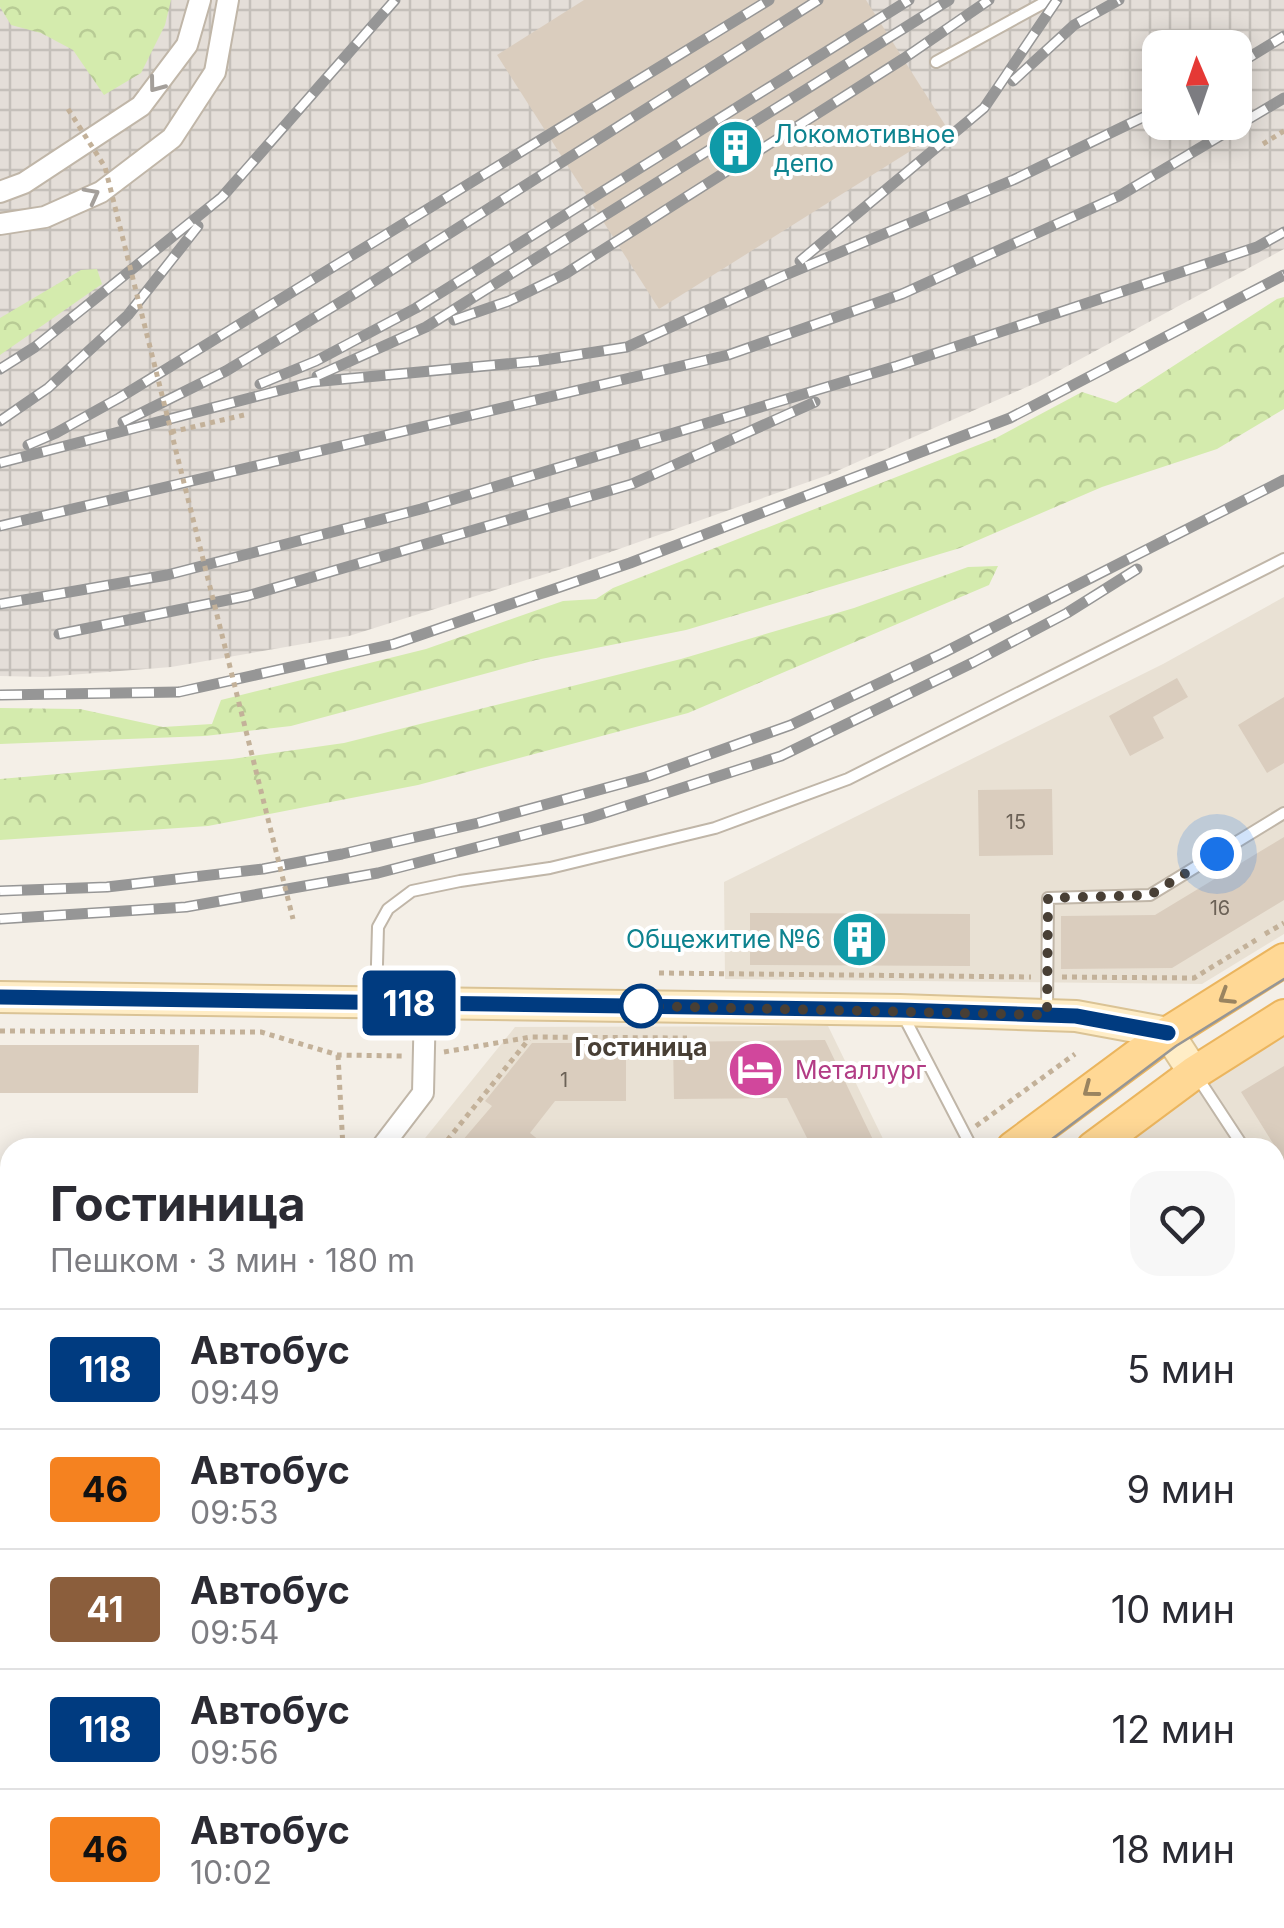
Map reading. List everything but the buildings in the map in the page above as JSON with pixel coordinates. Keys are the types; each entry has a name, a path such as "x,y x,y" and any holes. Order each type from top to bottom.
{"main road":[{"path":"1026,1138 1168,1033 1284,960"},
{"path":"0,997 1076,1016 1168,1033 1194,1073"},
{"path":"1106,1138 1194,1073 1284,1016"}],"street":[{"path":"0,192 24,184 141,106 187,45 200,0"},
{"path":"0,224 45,217 101,192 172,138 215,72 228,0"},
{"path":"388,1138 423,1092 425,1003"}],"lane":[{"path":"936,62 1049,0"},
{"path":"376,1002 378,927 388,909 412,891 550,868 715,828 848,779 1284,559"},
{"path":"1047,1015 1048,898 1150,895 1284,814"},
{"path":"900,1010 967,1138"},
{"path":"1194,1073 1237,1138"}],"path":[{"path":"68,109 106,166 293,919"},
{"path":"1264,144 1284,131"},
{"path":"172,432 244,415"},
{"path":"659,974 1194,978 1284,923"},
{"path":"0,1031 261,1032 338,1055 424,1056 531,1037 694,1038"},
{"path":"449,1138 531,1037"},
{"path":"965,1134 1075,1054"},
{"path":"338,1055 343,1138"}],"shaded area":[{"path":"0,0 1284,0 1284,249 1038,382 828,475 571,566 349,636 171,667 44,677 0,676"},
{"path":"1284,597 1284,934 1202,984 725,979 724,882 1163,664"},
{"path":"1284,1025 1284,1138 1126,1138"},
{"path":"828,1026 883,1138 425,1138 515,1027"}],"green space":[{"path":"0,0 171,0 165,25 141,73 104,95 73,50 41,33 11,25"},
{"path":"97,269 102,284 0,355 0,318 81,270"},
{"path":"1284,297 1284,409 1217,449 1102,487 960,548 686,630 536,660 291,726 205,736 0,744 0,708 80,709 163,727 212,724 221,700 426,649 563,601 596,599 613,588 996,438 1082,392 1116,403"},
{"path":"998,566 989,585 688,713 418,785 208,826 0,840 0,779 232,759 344,743 681,659 854,608 968,567"}],"tram line":[{"path":"1053,1138 1176,1046 1284,979"}],"railway":[{"path":"0,369 35,347 222,197 395,0"},
{"path":"28,445 119,398 769,0"},
{"path":"123,422 226,371 349,297 818,0"},
{"path":"260,384 316,361 416,308 909,0"},
{"path":"317,376 426,327 949,0"},
{"path":"454,320 509,301 565,274 989,0"},
{"path":"800,261 984,108 1057,0"},
{"path":"1013,81 1074,25 1119,0"},
{"path":"1252,56 1284,36"},
{"path":"0,526 728,355 902,294 1119,196 1284,98"},
{"path":"0,463 312,382 538,361 627,347 783,276 1013,180 1142,118"},
{"path":"0,421 48,388 128,315 198,226"},
{"path":"0,604 167,575 421,509 897,366 1257,247 1284,232"},
{"path":"0,695 179,692 394,644 630,563 1010,418 1284,275"},
{"path":"59,634 247,596 632,484 815,402"},
{"path":"0,891 107,887 263,869 478,823 646,777 791,725 943,653 1284,480"},
{"path":"0,919 186,907 378,873 589,818 781,756 974,662 1067,613 1137,569"}],"bus line":[{"name":"118","path":"0,997 900,1010 1076,1016 1168,1033"}],"place":[{"name":"Локомотивное депо","path":"735,148"},
{"name":"Общежитие №6","path":"860,939"},
{"name":"Гостиница","path":"641,1006"},
{"name":"Металлург","path":"756,1070"}],"route":[{"path":"641,1006 1047,1015 1048,898 1150,895 1217,854"}]}
